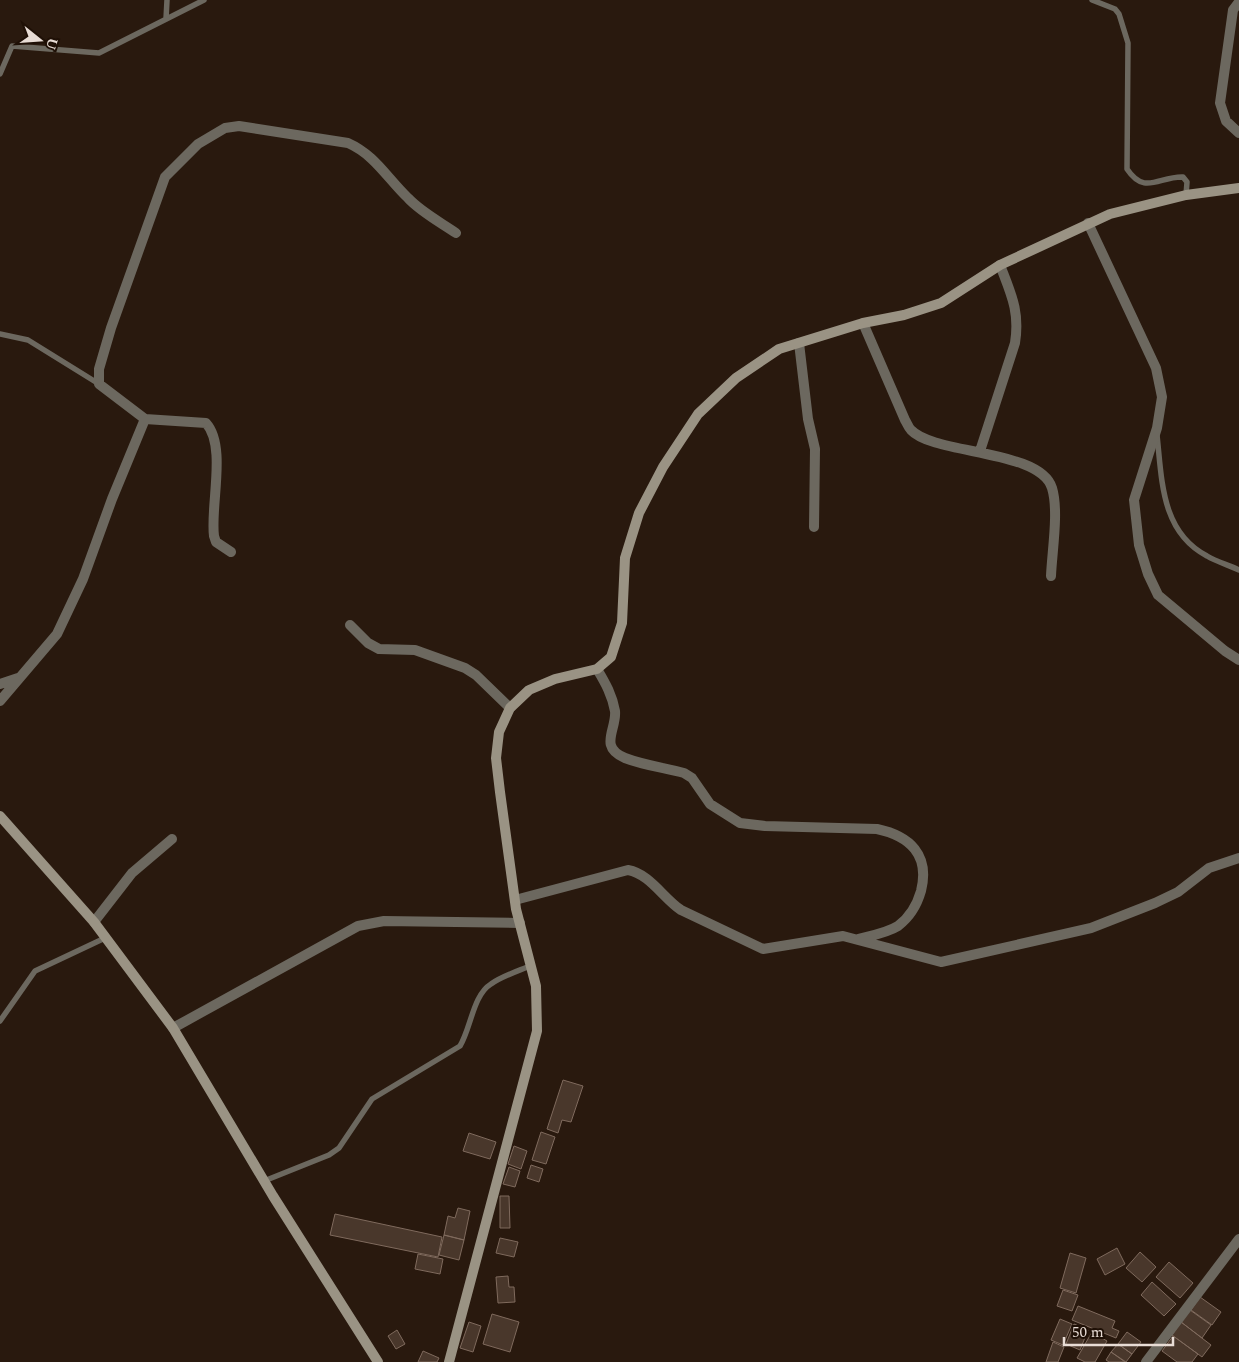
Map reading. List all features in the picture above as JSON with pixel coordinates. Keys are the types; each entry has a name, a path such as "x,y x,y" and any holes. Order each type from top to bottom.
{"street":[{"path":"1239,2 1233,10 1220,103 1226,120 1239,133"},
{"path":"230,552 216,542 214,536 216,445 212,429 206,423 145,419 99,384 99,369 111,328 165,177 198,144 224,128 254,127 348,143 362,149 379,164 409,199 456,233"},
{"path":"449,1362 478,1248 538,1032 536,986 515,900 496,758 499,732 510,708 530,690 555,679 597,669 611,657 622,623 625,558 639,513 663,467 698,414 736,378 779,349 863,323 904,315 940,303 1000,265 1110,214 1186,195 1239,188"},
{"path":"1088,223 1156,368 1162,398 1157,428 1134,500 1139,545 1148,574 1158,596 1226,652 1239,660"},
{"path":"980,452 1015,343 1018,324 1016,309 1000,265"},
{"path":"863,323 904,420 912,431 929,440 980,452 1036,470 1052,486 1055,501 1051,576"},
{"path":"799,343 808,419 815,449 814,527"},
{"path":"0,701 57,634 70,609 145,419"},
{"path":"350,625 368,643 379,649 415,650 465,668 510,708"},
{"path":"597,669 611,694 615,715 610,743 613,750 623,757 684,773 692,778 710,804 725,815 740,823 765,826 877,828 894,832 909,842 918,854 924,868 918,899 909,916 896,927 856,939"},
{"path":"0,684 21,676"},
{"path":"0,816 94,922 173,1028 264,1181 378,1362"},
{"path":"94,922 132,873 172,839"},
{"path":"515,900 628,870 637,872 646,878 670,903 681,910 763,949 843,936 941,962 1091,928 1155,903 1185,888 1209,868 1239,858"},
{"path":"173,1028 368,923 384,921 520,923"},
{"path":"1146,1362 1239,1239"}],"lane":[{"path":"166,19 167,0"},
{"path":"0,74 12,46 99,53 204,0"},
{"path":"1092,0 1115,9 1119,14 1128,43 1127,169 1134,179 1146,184 1182,177 1188,182 1186,195"},
{"path":"0,334 28,340 99,384"},
{"path":"1157,428 1165,500 1171,519 1183,537 1206,556 1239,570"},
{"path":"0,1021 35,971 105,938"},
{"path":"264,1181 329,1155 339,1148 372,1099 460,1046 468,1033 480,996 490,984 530,966"}],"building":[{"path":"563,1080 583,1086 571,1122 562,1120 558,1133 547,1129"},
{"path":"541,1132 555,1137 546,1164 532,1160"},
{"path":"469,1133 496,1142 490,1159 463,1151"},
{"path":"514,1146 527,1151 521,1169 508,1164"},
{"path":"531,1165 543,1169 539,1182 527,1178"},
{"path":"509,1167 520,1171 515,1187 503,1184"},
{"path":"500,1196 509,1196 510,1228 500,1228"},
{"path":"458,1208 470,1211 464,1240 444,1235 448,1216 455,1218"},
{"path":"335,1214 442,1237 438,1257 330,1235"},
{"path":"444,1235 464,1240 459,1260 439,1255"},
{"path":"500,1238 518,1242 514,1257 496,1253"},
{"path":"1117,1248 1125,1264 1105,1275 1097,1259"},
{"path":"1140,1252 1156,1267 1142,1282 1126,1268"},
{"path":"1070,1253 1086,1258 1076,1293 1060,1288"},
{"path":"418,1254 443,1259 440,1274 415,1269"},
{"path":"1169,1262 1193,1283 1180,1298 1156,1277"},
{"path":"508,1276 509,1287 514,1287 515,1302 498,1303 496,1277"},
{"path":"1152,1282 1176,1304 1164,1316 1141,1295"},
{"path":"1063,1290 1078,1295 1072,1311 1057,1306"},
{"path":"1200,1297 1221,1312 1212,1325 1191,1310"},
{"path":"1078,1306 1115,1321 1112,1328 1119,1331 1116,1338 1072,1320"},
{"path":"1190,1310 1211,1325 1202,1338 1181,1322"},
{"path":"492,1314 519,1322 510,1352 483,1344"},
{"path":"1060,1319 1072,1324 1063,1345 1051,1340"},
{"path":"469,1322 481,1326 473,1352 460,1348"},
{"path":"1181,1322 1211,1345 1202,1357 1172,1335"},
{"path":"1074,1324 1088,1330 1080,1350 1066,1344"},
{"path":"397,1330 405,1344 396,1349 388,1336"},
{"path":"1092,1332 1107,1341 1095,1362 1085,1362 1077,1358"},
{"path":"1127,1332 1141,1342 1132,1354 1118,1344"},
{"path":"1173,1336 1198,1354 1192,1362 1177,1362 1162,1351"},
{"path":"1053,1342 1064,1347 1058,1362 1046,1362"},
{"path":"1118,1344 1132,1354 1126,1362 1111,1352"},
{"path":"423,1351 439,1358 437,1362 418,1362"},
{"path":"1111,1352 1125,1362 1109,1362 1106,1360"}]}
